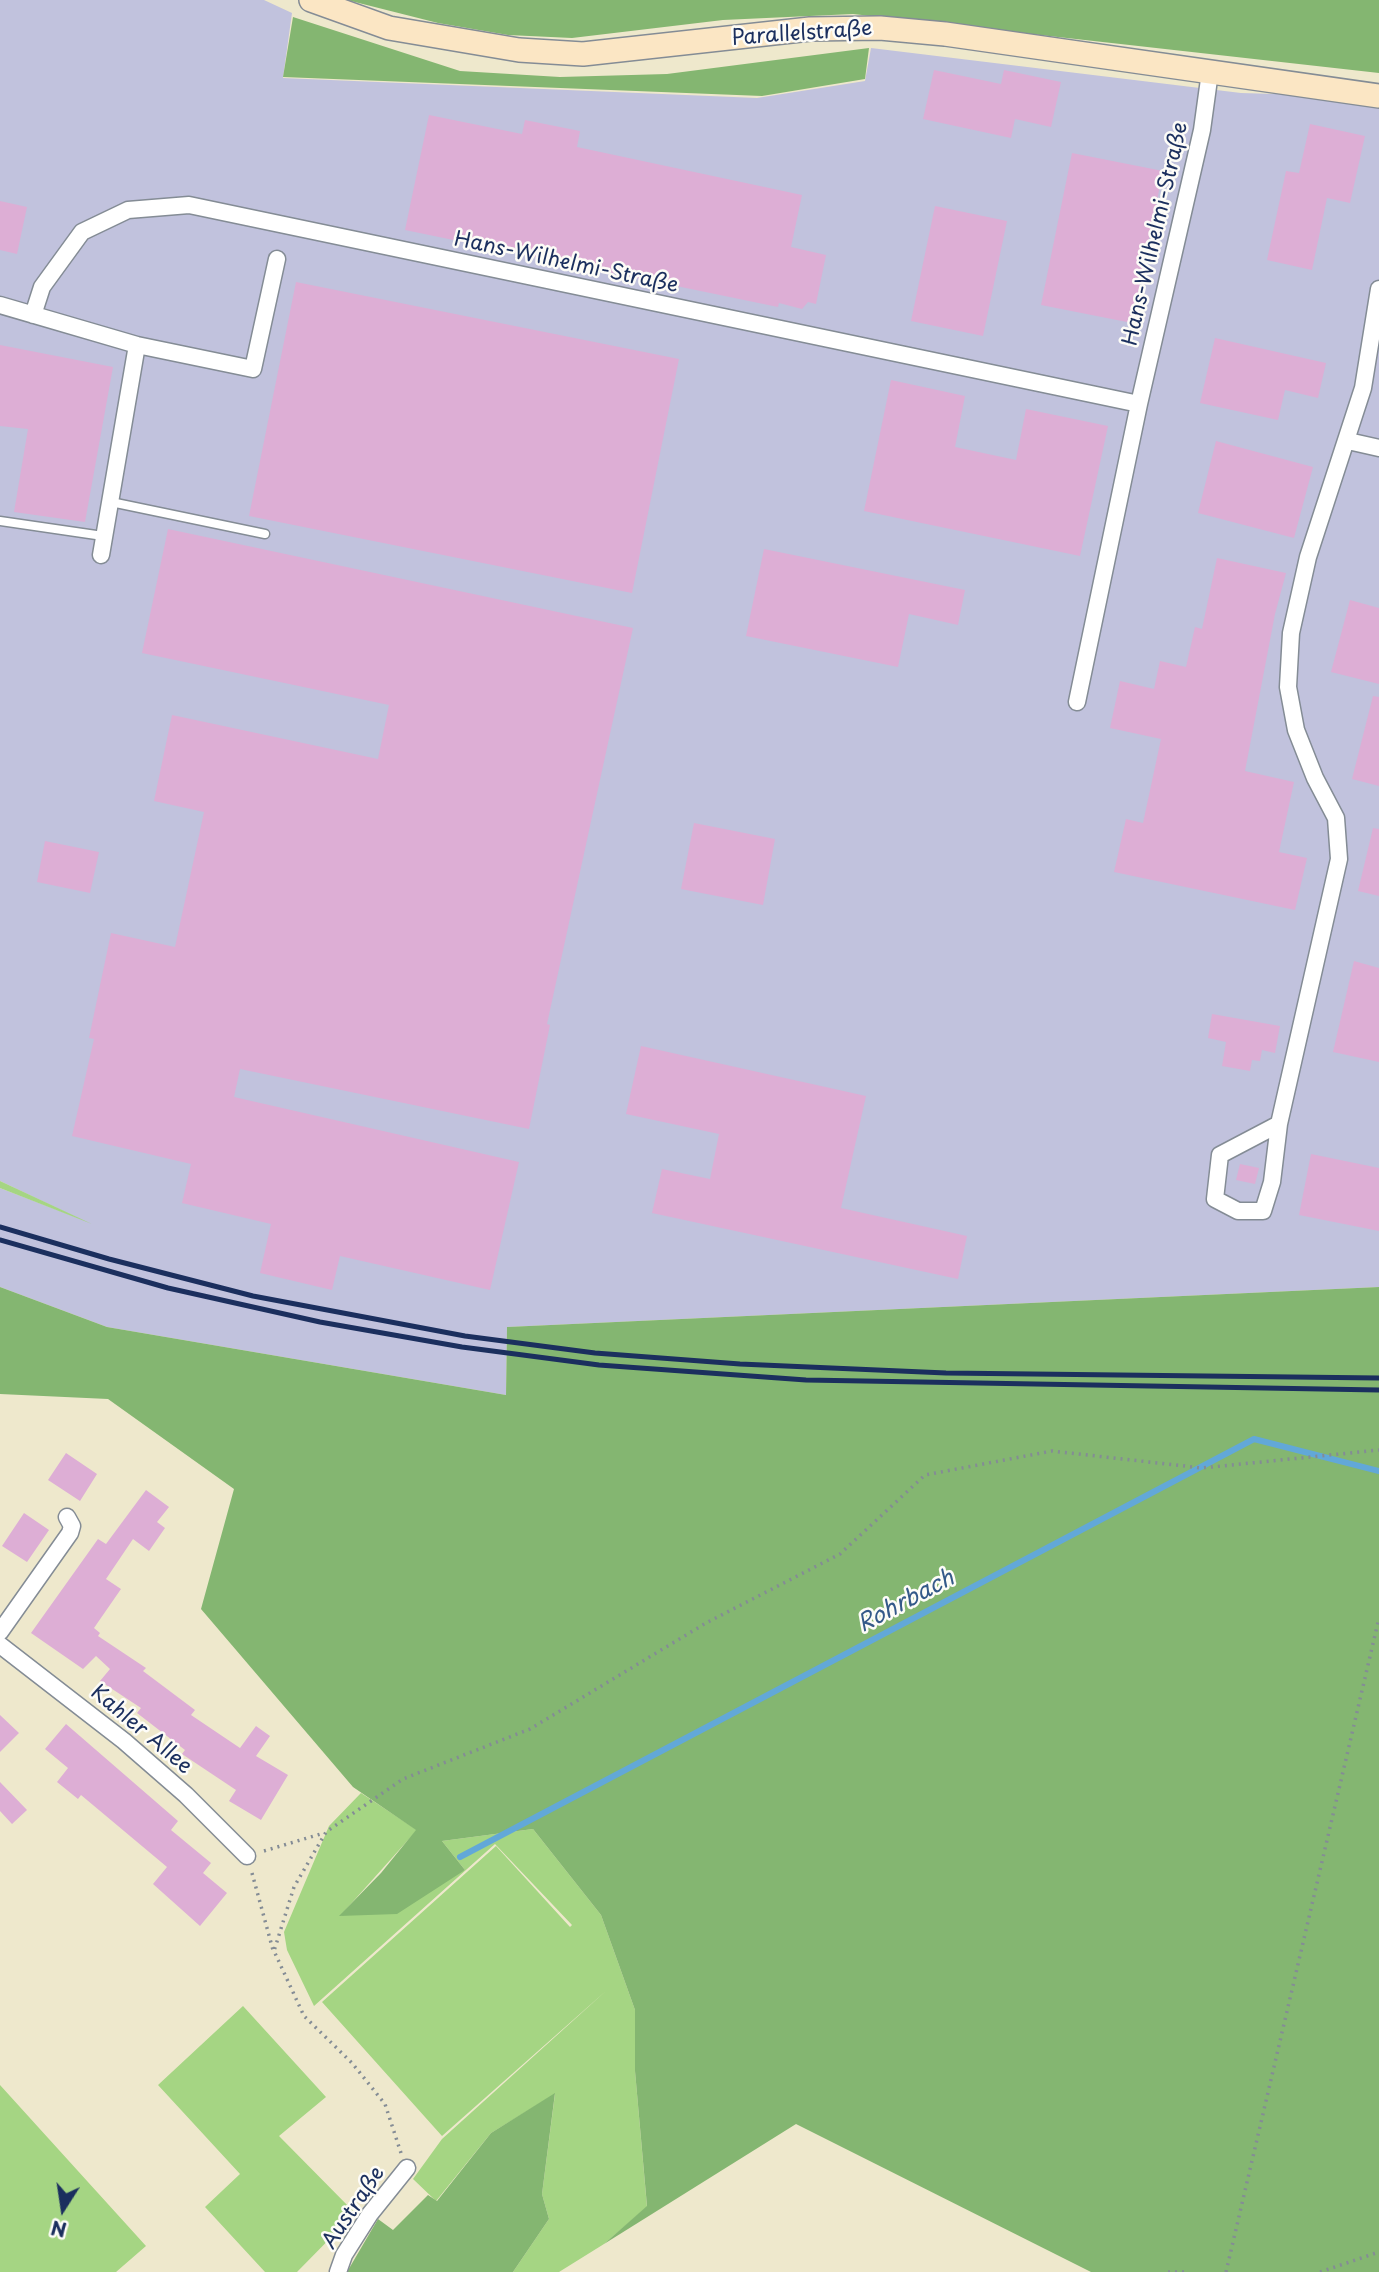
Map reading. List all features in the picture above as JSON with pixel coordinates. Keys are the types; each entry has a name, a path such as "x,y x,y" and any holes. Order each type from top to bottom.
{"street":[{"name":"Parallelstraße","path":"311,0 389,28 519,50 583,54 810,29 880,28 945,34 1379,96"},
{"name":"Hans-Wilhelmi-Straße","path":"1077,702 1139,404 1202,130 1210,72"},
{"name":"Hans-Wilhelmi-Straße","path":"33,315 42,287 82,232 128,210 188,205 1139,404"},
{"path":"0,305 137,345 253,369 277,259"},
{"path":"1279,1124 1220,1155 1215,1199 1238,1211 1263,1211 1272,1182 1279,1124 1339,859 1336,818 1315,778 1296,730 1288,687 1291,633 1308,558 1363,388 1379,289"},
{"path":"101,555 137,345"},
{"path":"1348,441 1379,448"},
{"path":"0,1632 70,1533 72,1526 67,1517"},
{"name":"Kahler Allee","path":"0,1646 124,1741 186,1795 247,1856"},
{"name":"Austraße","path":"338,2272 344,2255 370,2214 407,2168"}],"lane":[{"path":"111,502 265,534"},
{"path":"0,521 103,536"}],"path":[{"path":"407,2168 385,2104 352,2063 304,2016 274,1951 247,1856 326,1832 403,1779 530,1729 706,1623 840,1554 925,1475 1052,1451 1202,1468 1379,1450"},
{"path":"1227,2272 1379,1618"},
{"path":"274,1951 294,1888 326,1832"},
{"path":"1320,2272 1379,2252"},
{"path":"1168,2272 1189,2272"}],"shaded area":[{"path":"0,0 264,0 292,13 283,78 757,98 865,81 871,48 1241,93 1379,97 1379,1287 507,1327 506,1395 107,1327 0,1287 0,1188 78,1218 0,1181"}],"green space":[{"path":"347,0 1379,0 1379,73 853,14 723,20 572,38 508,35 438,23"},
{"path":"293,17 460,71 560,77 667,74 869,48 865,79 762,96 283,77"},
{"path":"0,1181 92,1224 0,1188"},
{"path":"0,1287 107,1327 506,1395 507,1327 1379,1287 1379,2272 1091,2272 796,2124 604,2244 647,2206 635,2071 635,2010 601,1915 533,1829 442,1841 465,1870 397,1914 339,1916 381,1873 416,1830 353,1787 201,1609 234,1489 108,1399 0,1394"},
{"path":"361,1793 417,1830 340,1916 465,1870 442,1841 533,1829 601,1915 635,2010 635,2071 647,2207 604,2244 559,2272 513,2272 549,2219 542,2194 555,2094 491,2133 436,2201 413,2179 442,2139 607,1990 442,2136 322,2002 496,1846 570,1927 572,1925 495,1844 314,2006 287,1950 284,1932 329,1826"},
{"path":"243,2006 326,2097 279,2136 355,2213 297,2272 265,2272 205,2207 240,2174 158,2085"},
{"path":"0,2085 146,2246 116,2272 0,2272"},
{"path":"555,2093 542,2194 549,2219 513,2272 347,2272 378,2219 393,2230 428,2195 437,2201 491,2133"}],"building":[{"path":"934,70 1001,84 1004,70 1061,82 1051,127 1015,119 1011,138 923,119"},
{"path":"429,115 522,134 525,120 580,131 577,147 802,195 791,247 826,255 816,304 808,302 802,309 779,303 778,307 405,230"},
{"path":"1310,124 1365,136 1350,203 1327,198 1312,270 1267,260 1286,171 1299,173"},
{"path":"1072,153 1163,171 1132,323 1041,305"},
{"path":"0,201 27,207 17,254 0,250"},
{"path":"935,206 1007,221 983,336 911,321"},
{"path":"296,282 679,359 632,593 249,516"},
{"path":"1215,338 1326,363 1318,398 1285,390 1278,420 1200,403"},
{"path":"0,345 113,367 85,522 14,512 28,429 0,426"},
{"path":"891,380 965,396 955,447 1016,460 1026,409 1108,426 1080,556 864,511"},
{"path":"1216,441 1313,467 1294,538 1198,513"},
{"path":"168,529 633,628 547,1024 550,1025 529,1129 240,1069 234,1097 519,1162 490,1290 340,1256 332,1290 260,1273 271,1224 182,1203 191,1164 72,1136 94,1039 89,1038 111,933 175,947 204,812 154,801 172,715 378,759 389,705 142,653"},
{"path":"764,549 965,590 958,625 909,614 898,667 746,636"},
{"path":"1217,558 1286,573 1275,614 1245,771 1294,782 1279,852 1307,858 1295,910 1114,872 1126,819 1143,823 1161,739 1110,728 1120,681 1154,689 1160,661 1186,667 1195,627 1202,629"},
{"path":"1350,600 1379,608 1379,684 1331,672"},
{"path":"1373,696 1379,697 1379,786 1352,779"},
{"path":"694,823 775,839 763,905 681,889"},
{"path":"1373,828 1379,829 1379,896 1358,891"},
{"path":"45,841 99,852 90,893 37,882"},
{"path":"1354,961 1379,968 1379,1062 1333,1052"},
{"path":"1212,1014 1280,1026 1275,1053 1262,1050 1260,1061 1252,1060 1250,1071 1222,1066 1226,1042 1208,1038"},
{"path":"641,1046 866,1096 841,1208 967,1236 958,1279 652,1213 662,1169 710,1179 719,1134 626,1114"},
{"path":"1311,1154 1379,1168 1379,1231 1299,1215"},
{"path":"1240,1164 1259,1168 1255,1184 1236,1180"},
{"path":"66,1453 97,1474 80,1501 48,1480"},
{"path":"146,1490 169,1507 157,1522 165,1528 149,1551 133,1539 106,1579 121,1589 94,1628 100,1633 98,1636 146,1668 143,1671 195,1710 191,1715 240,1748 256,1726 270,1736 256,1756 288,1775 261,1820 229,1801 236,1790 182,1754 185,1750 137,1713 141,1708 100,1681 110,1669 96,1656 83,1669 31,1633 98,1539 106,1544"},
{"path":"24,1513 49,1530 27,1562 2,1546"},
{"path":"0,1715 19,1733 0,1752"},
{"path":"66,1724 178,1821 171,1830 211,1863 203,1873 227,1893 200,1926 153,1884 167,1867 81,1795 78,1799 57,1782 68,1768 45,1749"},
{"path":"0,1782 27,1810 12,1824 0,1811"}],"waterway":[{"name":"Rohrbach","path":"460,1857 1254,1439 1379,1471"}],"railway":[{"path":"0,1227 109,1259 253,1296 465,1336 595,1353 740,1364 946,1373 1379,1378"},
{"path":"0,1240 168,1288 320,1322 462,1347 599,1365 806,1380 1379,1390"}]}
